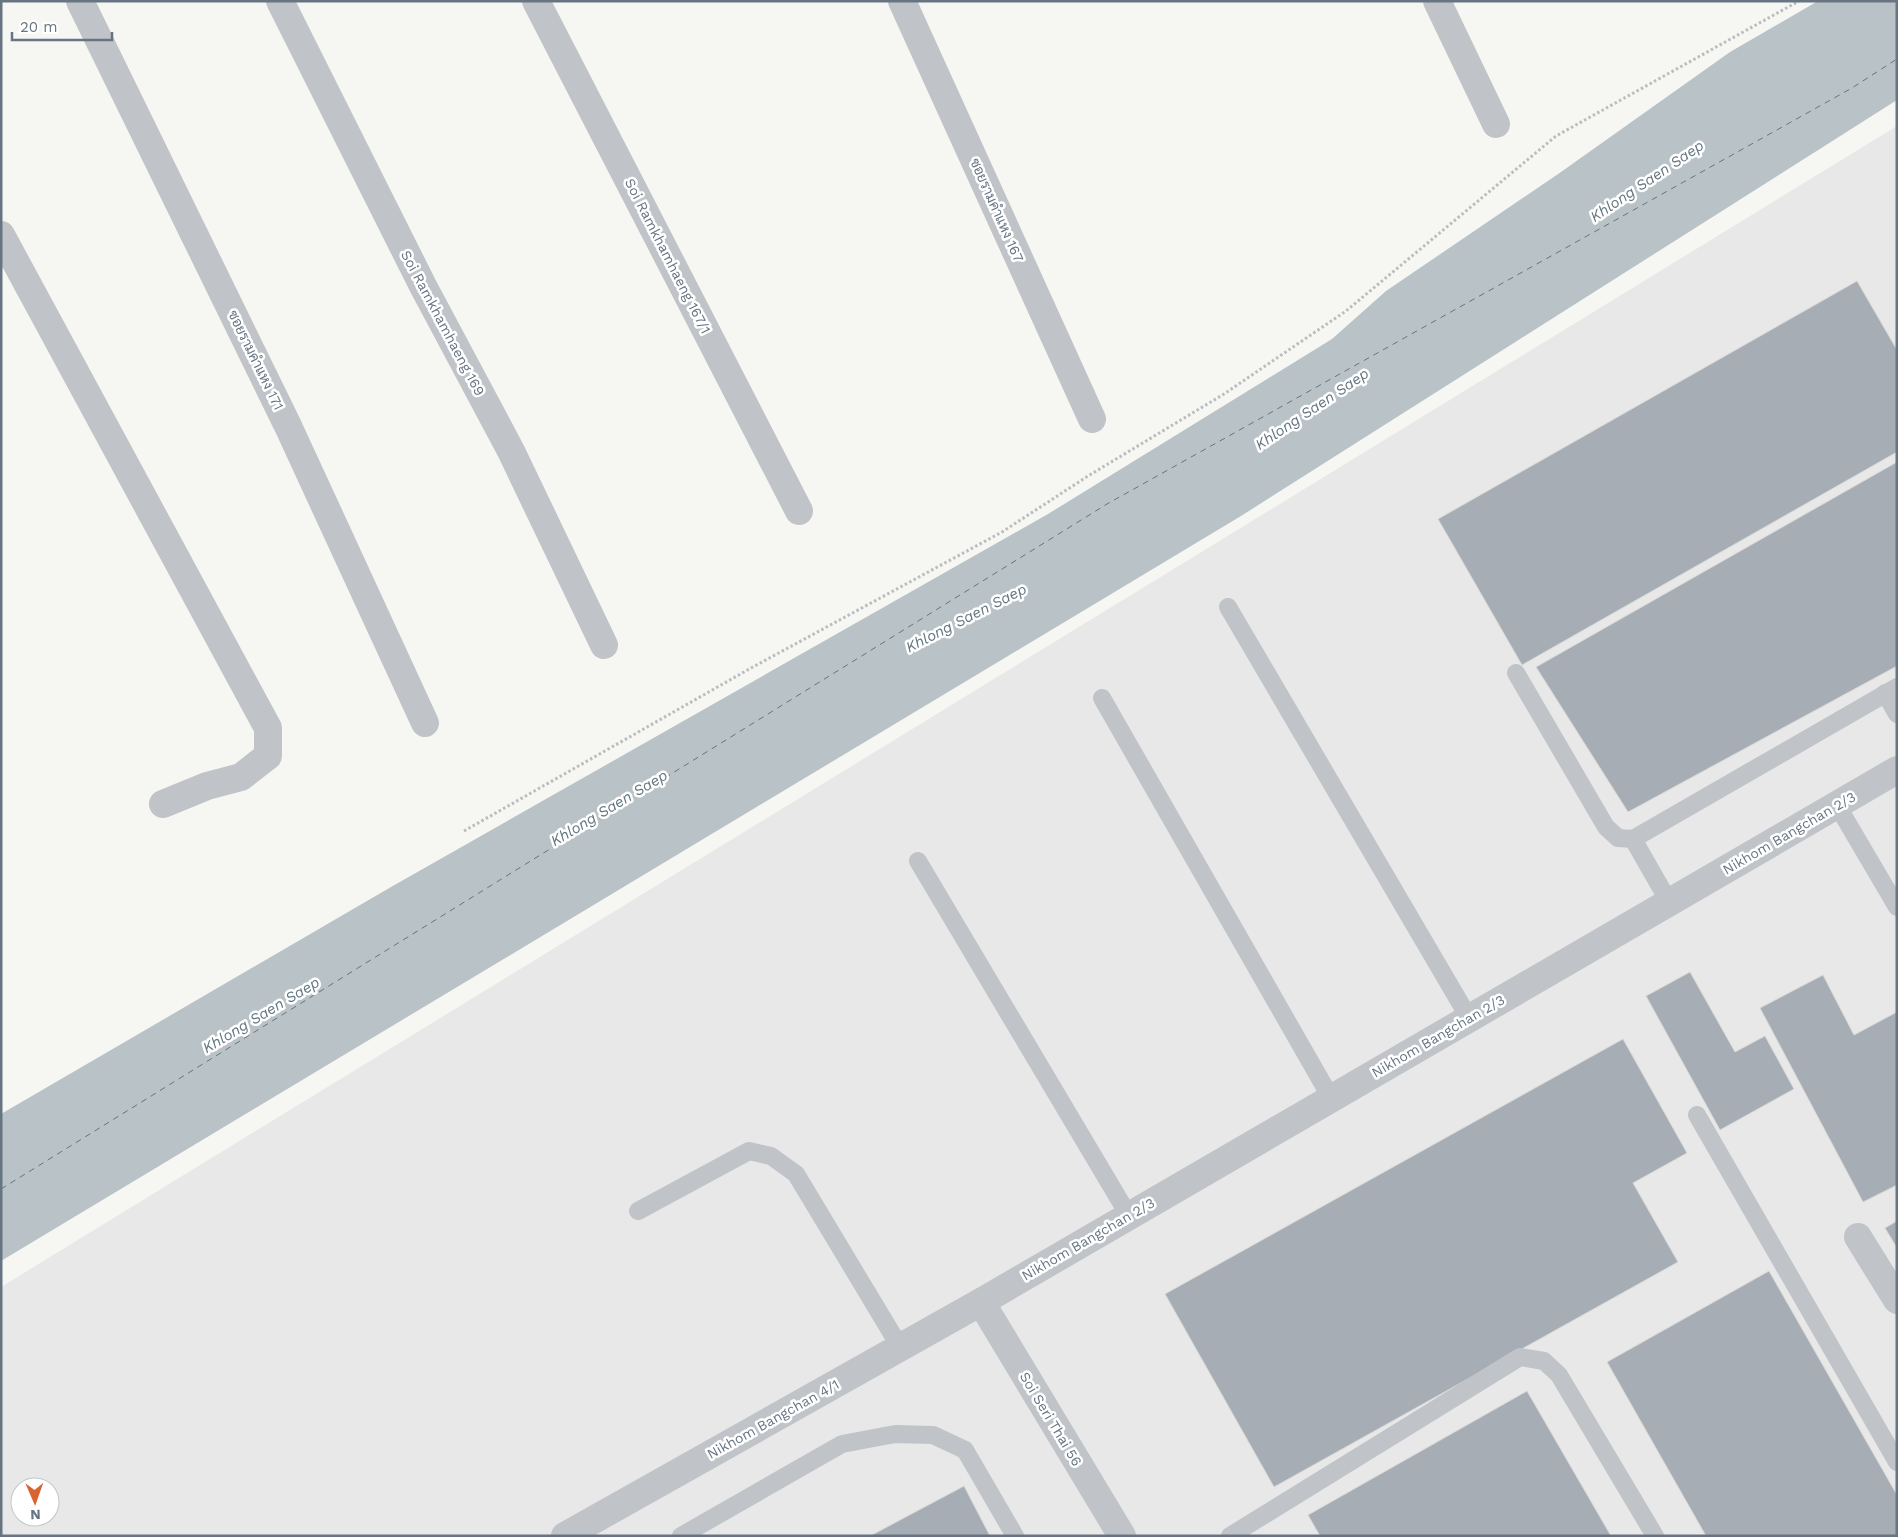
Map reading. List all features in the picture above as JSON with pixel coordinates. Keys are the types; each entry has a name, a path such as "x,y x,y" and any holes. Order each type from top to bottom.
{"street":[{"name":"ซอยรามคำแหง 171","path":"80,1 288,426 425,723"},
{"name":"Soi Ramkhamhaeng 169","path":"280,1 423,286 510,451 604,645"},
{"name":"Soi Ramkhamhaeng 167/1","path":"536,1 800,511"},
{"name":"ซอยรามคำแหง 167","path":"902,1 1092,419"},
{"path":"1437,1 1496,124"},
{"path":"1,235 268,728 268,756 242,777 207,786 163,804"},
{"name":"Nikhom Bangchan 2/3","path":"981,1302 1897,770"},
{"path":"1858,1237 1897,1300"},
{"name":"Nikhom Bangchan 4/1","path":"565,1536 981,1302"},
{"name":"Soi Seri Thai 56","path":"981,1302 1122,1536"}],"lane":[{"path":"1228,607 1469,1018"},
{"path":"1516,673 1606,827 1618,838 1633,839 1891,690 1897,714"},
{"path":"1102,698 1331,1098"},
{"path":"1837,805 1897,907"},
{"path":"1633,839 1669,902"},
{"path":"918,861 1129,1216"},
{"path":"1697,1116 1897,1462"},
{"path":"638,1212 749,1151 771,1156 796,1174 900,1348"},
{"path":"1230,1536 1520,1357 1544,1361 1559,1375 1655,1536"},
{"path":"682,1536 842,1444 895,1434 933,1435 965,1450 1015,1536"}],"path":[{"path":"464,831 751,668 1002,532 1088,476 1224,394 1346,311 1556,136 1799,1"}],"shaded area":[{"path":"1897,126 1897,1536 1,1536 1,1287"}],"water":[{"name":"Khlong Saen Saep","path":"1818,1 1897,1 1897,100 1241,516 1,1261 1,1114 391,887 1048,514 1332,339 1386,291 1561,172 1730,52"}],"building":[{"path":"1857,281 1897,350 1897,452 1522,665 1438,519"},
{"path":"1897,462 1897,666 1628,812 1536,667"},
{"path":"1690,972 1735,1052 1765,1036 1794,1089 1720,1130 1646,996"},
{"path":"1823,975 1854,1035 1897,1012 1897,1185 1863,1202 1760,1008"},
{"path":"1623,1039 1687,1153 1633,1183 1678,1262 1274,1487 1165,1294"},
{"path":"1897,1221 1897,1248 1885,1228"},
{"path":"1769,1271 1897,1495 1897,1536 1706,1536 1607,1362"},
{"path":"1527,1391 1611,1536 1320,1536 1308,1515"},
{"path":"964,1486 990,1536 870,1536"}],"ferry route":[{"path":"1,1189 1107,504 1852,88 1897,59"}]}
